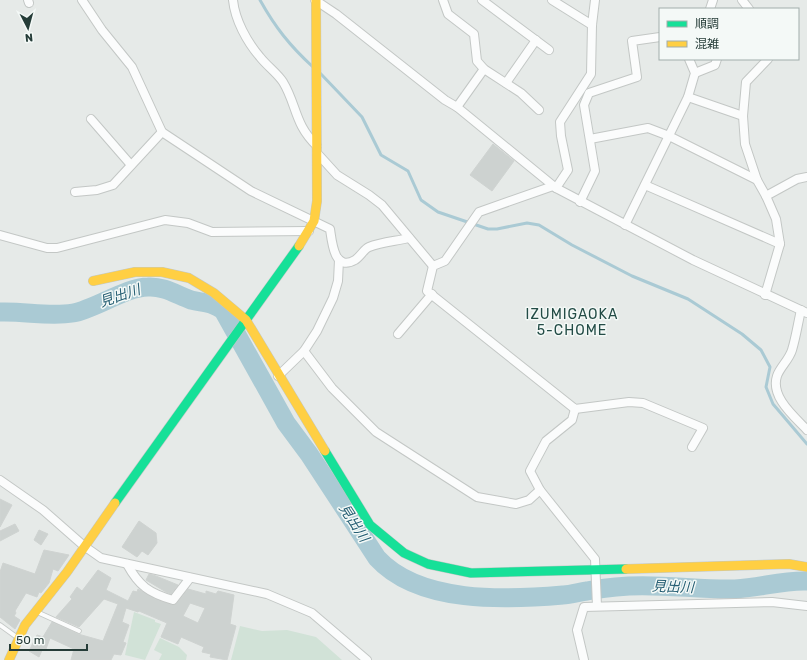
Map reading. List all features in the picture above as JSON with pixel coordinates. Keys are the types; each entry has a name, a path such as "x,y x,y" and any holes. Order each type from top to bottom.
{"street":[{"path":"82,0 102,30 132,67 162,132 251,191 330,229 333,251 338,260 338,281 333,298 317,331 304,351 278,376"},
{"path":"233,0 234,12 249,42 259,57 282,80 289,93 296,116 307,136 338,175 382,205 433,266"},
{"path":"9,660 18,638 35,611 67,572 309,231 314,221 317,201 316,0"},
{"path":"316,0 445,100 457,107 554,187 693,260 804,312 792,350 777,375 775,384 778,395 786,407 807,430"},
{"path":"442,0 448,14 474,34 477,61 484,69 521,93 539,110"},
{"path":"482,0 549,50"},
{"path":"552,0 592,25"},
{"path":"433,266 445,261 479,212 554,187 568,170 561,136 560,122 591,74 592,25 595,0"},
{"path":"742,0 748,8"},
{"path":"580,202 594,171 584,105 589,93 637,77 632,42 659,37"},
{"path":"506,82 536,40"},
{"path":"626,225 688,97 695,74 690,60"},
{"path":"695,74 715,65 717,60"},
{"path":"765,295 780,244 776,219 757,180 745,144 743,116 746,82 767,60"},
{"path":"457,107 484,69"},
{"path":"688,97 743,116"},
{"path":"91,119 131,165"},
{"path":"590,139 648,128 669,136 757,180"},
{"path":"75,192 97,190 113,185 162,132"},
{"path":"766,196 797,179 807,177"},
{"path":"645,185 780,244"},
{"path":"0,235 47,248 57,248 165,220 188,223 212,232 309,231"},
{"path":"338,260 346,262 355,260 368,247 409,238"},
{"path":"433,266 427,290 575,409 629,402 643,403 703,428 692,447"},
{"path":"93,281 125,272 160,271 192,279 204,285 246,320 278,376 370,525 385,540 407,555 423,563 444,570 471,573 789,564 807,567"},
{"path":"398,334 432,294"},
{"path":"304,351 332,388 376,432 477,498 516,504 528,500 540,490"},
{"path":"575,409 572,420 546,441 530,471 540,490 595,560 597,606"},
{"path":"0,480 43,510 84,546 101,558 267,594 312,613 367,660"},
{"path":"127,564 135,580 143,587 157,595 173,600 190,578"},
{"path":"584,660 577,630 584,607 772,602 807,606"}],"lane":[{"path":"35,611 79,631"},
{"path":"0,626 18,638"}],"green space":[{"path":"134,612 155,620 155,622 161,624 145,660 125,655"},
{"path":"240,626 262,631 287,630 316,637 342,660 231,660"},
{"path":"160,638 179,647 187,655 186,660 159,660 162,654 154,650"}],"building":[{"path":"493,144 514,161 492,191 470,175"},
{"path":"0,499 12,505 0,527"},
{"path":"139,521 156,533 157,543 148,555 142,551 137,557 122,547"},
{"path":"15,524 19,531 0,541 0,531"},
{"path":"39,530 48,534 41,545 34,540"},
{"path":"44,550 69,555 58,571 53,569 49,583 41,593 39,592 37,597 26,593 15,611 16,613 14,616 20,620 15,629 0,617 0,572 3,563 35,574"},
{"path":"98,570 111,578 106,590 128,601 133,591 137,592 138,589 155,599 172,605 177,603 188,589 206,594 206,591 216,594 218,591 234,595 230,624 236,626 227,660 210,657 211,654 202,652 204,647 181,637 178,644 161,637 167,623 139,611 126,608 122,622 129,625 123,642 126,643 121,655 114,654 111,660 71,660 74,649 50,638 46,649 43,648 39,657 29,651 37,635 43,637 52,622 78,634 103,641 118,604 104,599 79,627 56,617 72,599 70,597 77,587 82,591","holes":["190,603 205,608 198,623 183,616"]},
{"path":"149,574 178,585 171,594 146,580"}],"waterway":[{"path":"260,0 271,19 284,36 313,67"},
{"path":"320,73 362,117 381,155 408,171 421,200 438,212 488,229 497,229 527,223 539,225 572,245 632,276 688,299 742,334 761,350 770,367 766,387 773,404 807,444"},
{"name":"見出川","path":"0,312 46,314 73,313 82,311 130,290 148,287 165,289 191,300 219,307 223,310 286,423 309,454 377,558 395,573 416,584 439,591 464,596 516,598 566,595 598,589 629,586 735,589 807,581"}],"traffic: fast":[{"path":"115,503 299,246"},
{"path":"325,451 370,525 404,553 428,564 471,573 626,569"}],"traffic: slow":[{"path":"299,246 314,221 317,201 316,0"},
{"path":"93,281 135,272 162,272 189,278 214,293 246,320 325,451"},
{"path":"9,660 25,625 67,572 115,503"},
{"path":"626,569 789,564 807,567"}],"district":[{"name":"IZUMIGAOKA 5-CHOME","path":"572,322"}]}
